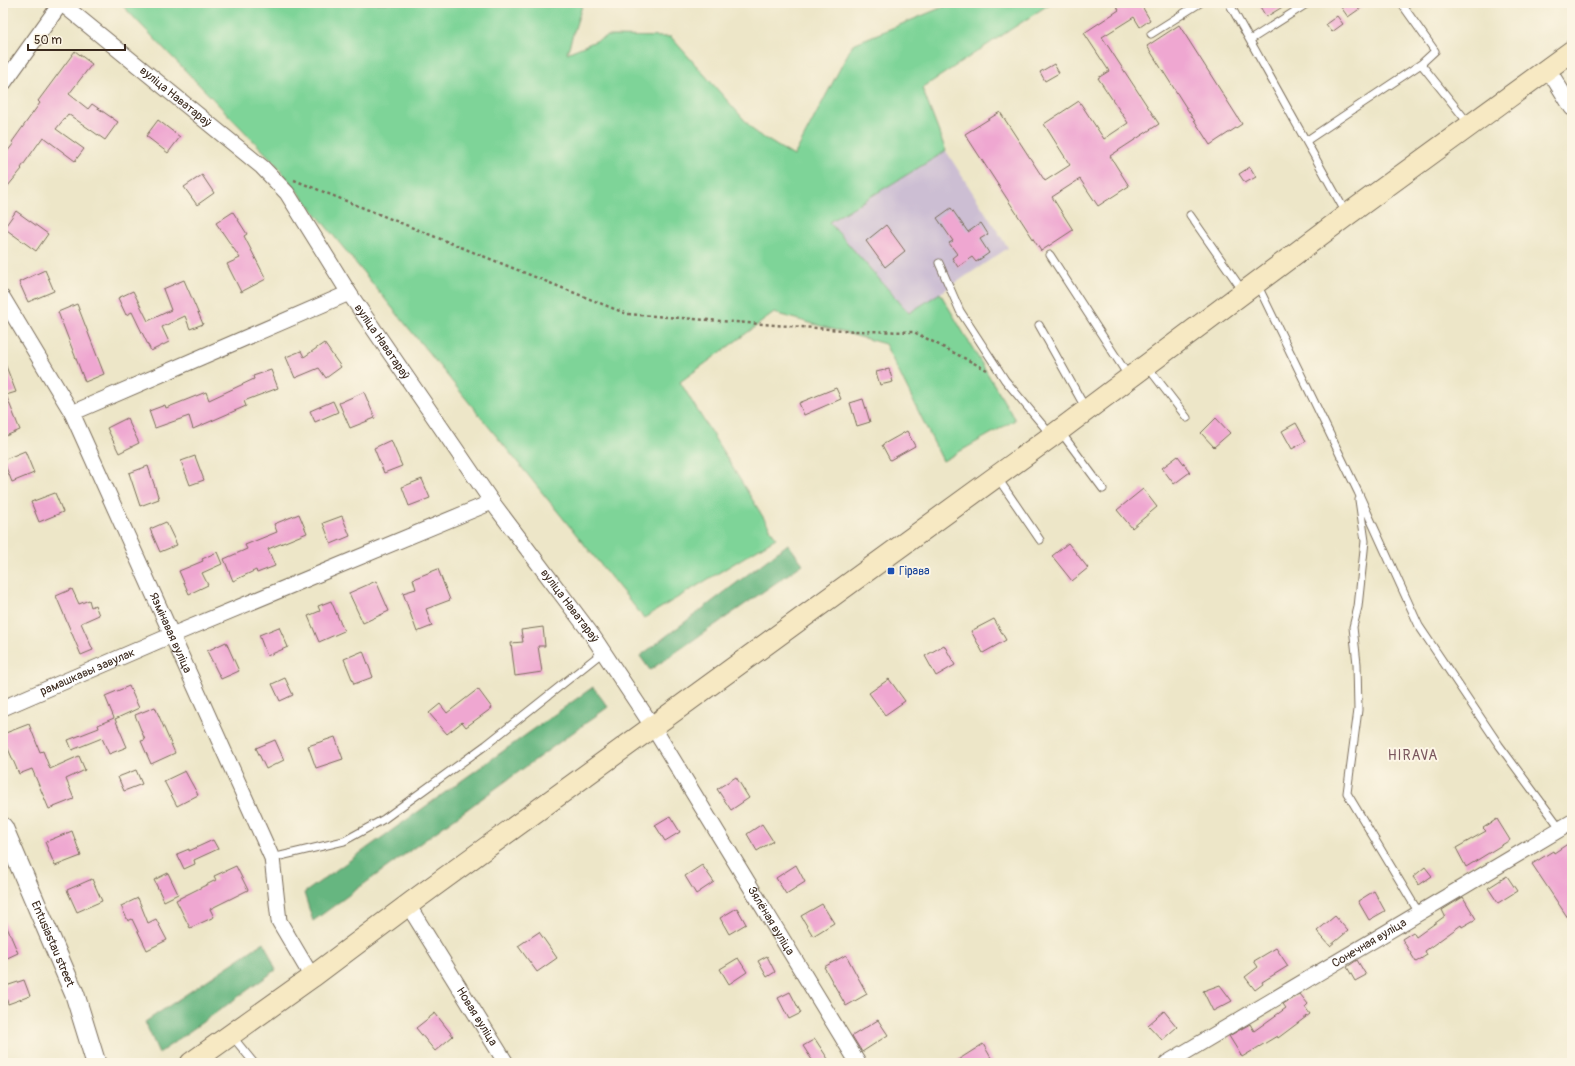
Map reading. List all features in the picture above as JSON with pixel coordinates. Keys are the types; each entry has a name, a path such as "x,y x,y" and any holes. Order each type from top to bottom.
{"main road":[{"path":"191,1063 312,977 408,905 1056,434 1347,215 1572,51"}],"street":[{"path":"3,84 61,3"},
{"name":"вуліца Наватараў","path":"61,3 262,167 287,193 349,293 492,502 603,652 653,727 684,778"},
{"path":"1548,69 1572,108"},
{"path":"72,413 349,293"},
{"name":"Язмінавая вуліца","path":"3,298 72,413 272,858 279,921 312,977"},
{"name":"рамашкавы завулак","path":"3,708 172,635 492,502"},
{"name":"Зялёная вуліца","path":"684,778 858,1063"},
{"name":"Сонечная вуліца","path":"1167,1063 1566,826"},
{"name":"Entusiastau street","path":"3,827 75,995 96,1063"},
{"name":"Новая вуліца","path":"408,905 506,1063"}],"lane":[{"path":"1151,34 1200,3"},
{"path":"1229,3 1347,215"},
{"path":"1250,40 1308,3"},
{"path":"1306,141 1421,64 1435,51 1401,3"},
{"path":"1421,64 1470,126"},
{"path":"1190,215 1251,288 1358,492 1419,626 1499,745 1566,826"},
{"path":"1050,255 1130,379"},
{"path":"939,263 960,311 1005,380 1056,434 1104,489"},
{"path":"1039,325 1087,411"},
{"path":"1147,366 1187,418"},
{"path":"997,477 1040,540"},
{"path":"1358,492 1365,541 1358,607 1353,627 1357,664 1358,710 1347,793 1419,913"},
{"path":"272,858 344,841 384,819 486,745 603,652"},
{"path":"230,1035 254,1063"}],"path":[{"path":"291,179 627,314 856,331 914,332 1005,380"}],"shaded area":[{"path":"946,151 1008,248 909,314 829,222"}],"green space":[{"path":"120,3 583,3 567,53 608,36 671,37 756,133 794,156 853,44 953,3 1051,3 922,88 946,151 829,222 909,313 940,293 1015,420 943,461 885,344 774,313 680,382 776,538 644,618 273,161"},
{"path":"788,544 803,564 650,670 640,656"},
{"path":"593,687 608,707 313,921 304,893"},
{"path":"264,942 276,970 159,1053 145,1022"}],"building":[{"path":"1115,3 1140,3 1150,20 1140,27 1134,17 1102,37 1159,124 1110,156 1129,186 1098,206 1080,179 1052,197 1073,230 1041,251 965,134 1000,112 1045,181 1070,165 1044,124 1079,101 1104,139 1128,123 1098,78 1109,71 1084,33 1119,10"},
{"path":"1258,3 1289,3 1266,17"},
{"path":"1338,3 1368,3 1348,17"},
{"path":"1337,16 1343,24 1332,32 1326,24"},
{"path":"1179,25 1242,124 1210,145 1147,46"},
{"path":"75,51 92,64 69,94 88,109 92,104 118,122 105,140 68,114 56,129 84,149 75,161 43,137 21,168 22,169 3,192 3,157 40,103 38,101"},
{"path":"1054,64 1059,73 1045,81 1040,72"},
{"path":"158,120 180,137 168,153 146,136"},
{"path":"1250,167 1256,177 1245,183 1239,174"},
{"path":"202,175 214,193 197,205 184,187"},
{"path":"951,208 968,232 981,223 988,234 980,239 989,253 976,262 972,257 958,267 952,258 957,254 949,243 953,241 937,218"},
{"path":"16,211 48,234 36,251 4,228"},
{"path":"233,212 247,234 244,236 266,279 241,292 227,264 240,258 216,223"},
{"path":"886,225 905,251 885,267 866,241"},
{"path":"45,270 54,291 28,302 19,282"},
{"path":"184,280 203,324 190,329 185,316 162,327 169,342 151,351 132,312 126,315 118,298 133,291 148,321 171,310 163,289"},
{"path":"77,304 104,374 85,382 58,312"},
{"path":"324,343 341,367 326,378 319,368 295,378 286,357 301,351 304,357"},
{"path":"3,361 16,392 6,395 20,430 3,437"},
{"path":"889,369 893,382 880,385 876,372"},
{"path":"271,370 278,388 244,401 246,406 193,429 189,416 155,428 149,411 165,405 166,408 206,392 209,400 254,379 253,376"},
{"path":"836,388 841,399 804,415 799,403"},
{"path":"364,392 375,418 350,428 339,403"},
{"path":"863,399 870,422 857,426 850,403"},
{"path":"333,401 338,412 315,422 310,411"},
{"path":"127,418 139,443 119,453 107,428"},
{"path":"1216,418 1230,433 1214,447 1201,433"},
{"path":"1296,423 1306,441 1292,449 1282,431"},
{"path":"907,431 915,446 890,460 882,445"},
{"path":"391,440 402,466 384,473 374,448"},
{"path":"25,451 34,473 12,482 3,460"},
{"path":"195,456 204,480 190,485 181,461"},
{"path":"1178,456 1190,472 1174,484 1162,468"},
{"path":"148,466 159,499 140,506 129,473"},
{"path":"422,479 430,498 409,506 402,487"},
{"path":"1143,489 1157,507 1132,528 1117,510"},
{"path":"55,493 63,512 39,522 31,502"},
{"path":"299,514 307,533 268,549 275,566 257,573 256,570 233,581 224,559 247,549 245,545 277,532 274,524"},
{"path":"342,516 350,536 331,544 323,523"},
{"path":"166,522 177,545 160,552 150,529"},
{"path":"1068,543 1088,568 1072,581 1052,556"},
{"path":"217,552 222,564 202,573 208,585 189,594 179,571 203,561 202,559"},
{"path":"438,569 450,600 426,609 432,626 417,632 403,593 416,589 413,579"},
{"path":"376,581 389,611 363,623 349,593"},
{"path":"72,589 79,604 89,600 91,607 95,605 99,615 81,623 93,650 81,655 56,596"},
{"path":"331,601 344,631 319,642 308,616 320,611 318,606"},
{"path":"994,619 1006,640 983,653 971,631"},
{"path":"279,627 288,647 267,656 259,635"},
{"path":"543,627 545,646 538,646 542,672 515,676 511,643 523,642 521,630"},
{"path":"226,642 239,671 221,679 207,651"},
{"path":"944,645 955,665 936,676 925,656"},
{"path":"363,651 373,677 354,684 344,659"},
{"path":"285,678 293,695 280,701 272,684"},
{"path":"889,679 905,701 885,715 869,693"},
{"path":"129,686 139,708 115,719 127,747 109,754 102,738 72,750 68,740 99,728 98,725 114,718 105,696"},
{"path":"478,689 492,708 466,727 462,722 447,734 429,713 440,704 447,713"},
{"path":"155,707 175,753 151,764 141,741 145,740 135,715"},
{"path":"29,724 40,752 43,751 50,769 79,756 85,770 66,779 74,799 49,809 32,769 19,774 3,734"},
{"path":"335,737 343,759 316,768 308,746"},
{"path":"275,740 284,760 266,769 256,748"},
{"path":"136,770 142,784 124,791 118,777"},
{"path":"185,771 198,795 177,806 164,781"},
{"path":"736,777 749,798 731,810 717,789"},
{"path":"670,816 680,832 665,841 655,825"},
{"path":"1497,819 1510,840 1466,867 1456,848 1486,831 1483,828"},
{"path":"762,824 773,841 757,851 747,834"},
{"path":"72,831 81,856 55,866 45,842"},
{"path":"213,840 218,849 194,860 195,864 184,869 177,854 189,849 189,851"},
{"path":"1572,841 1572,924 1532,864 1553,851 1554,853"},
{"path":"702,865 714,882 696,894 685,876"},
{"path":"796,865 805,882 786,894 776,878"},
{"path":"236,866 248,890 210,909 214,917 190,928 176,900 216,880 214,876"},
{"path":"1425,867 1432,876 1419,885 1413,877"},
{"path":"168,873 178,894 164,901 154,880"},
{"path":"1507,876 1517,891 1498,903 1488,888"},
{"path":"92,879 102,901 77,912 67,890"},
{"path":"1374,891 1385,911 1369,920 1358,901"},
{"path":"1463,897 1476,919 1462,927 1461,925 1425,951 1427,955 1416,962 1402,939 1413,932 1416,937 1445,916 1442,910"},
{"path":"138,898 148,923 156,919 167,940 147,950 132,919 128,921 121,906"},
{"path":"822,904 834,923 813,936 801,916"},
{"path":"737,908 746,924 729,934 720,918"},
{"path":"1335,916 1348,931 1330,946 1317,931"},
{"path":"3,918 18,953 3,960"},
{"path":"539,932 557,958 537,972 518,946"},
{"path":"1276,948 1288,966 1262,982 1263,984 1255,990 1245,977 1258,967 1254,961"},
{"path":"846,955 867,994 846,1006 824,967"},
{"path":"767,956 775,972 767,977 758,961"},
{"path":"738,958 747,972 729,984 720,969"},
{"path":"1357,960 1366,975 1355,981 1347,967"},
{"path":"24,980 30,996 8,1004 3,987"},
{"path":"1220,985 1232,1001 1213,1011 1203,991"},
{"path":"790,992 801,1013 789,1019 778,998"},
{"path":"1300,994 1308,1004 1305,1007 1310,1014 1278,1038 1277,1036 1242,1057 1229,1036 1250,1024 1254,1031 1286,1008 1283,1004"},
{"path":"1164,1011 1177,1027 1162,1040 1148,1025"},
{"path":"435,1013 453,1036 435,1051 416,1028"},
{"path":"878,1020 888,1035 862,1052 852,1036"},
{"path":"815,1039 828,1059 822,1063 814,1063 803,1046"},
{"path":"983,1044 994,1063 953,1063"}],"place":[{"name":"Гірава","path":"891,571"}],"district":[{"name":"HIRAVA","path":"1413,755"}]}
